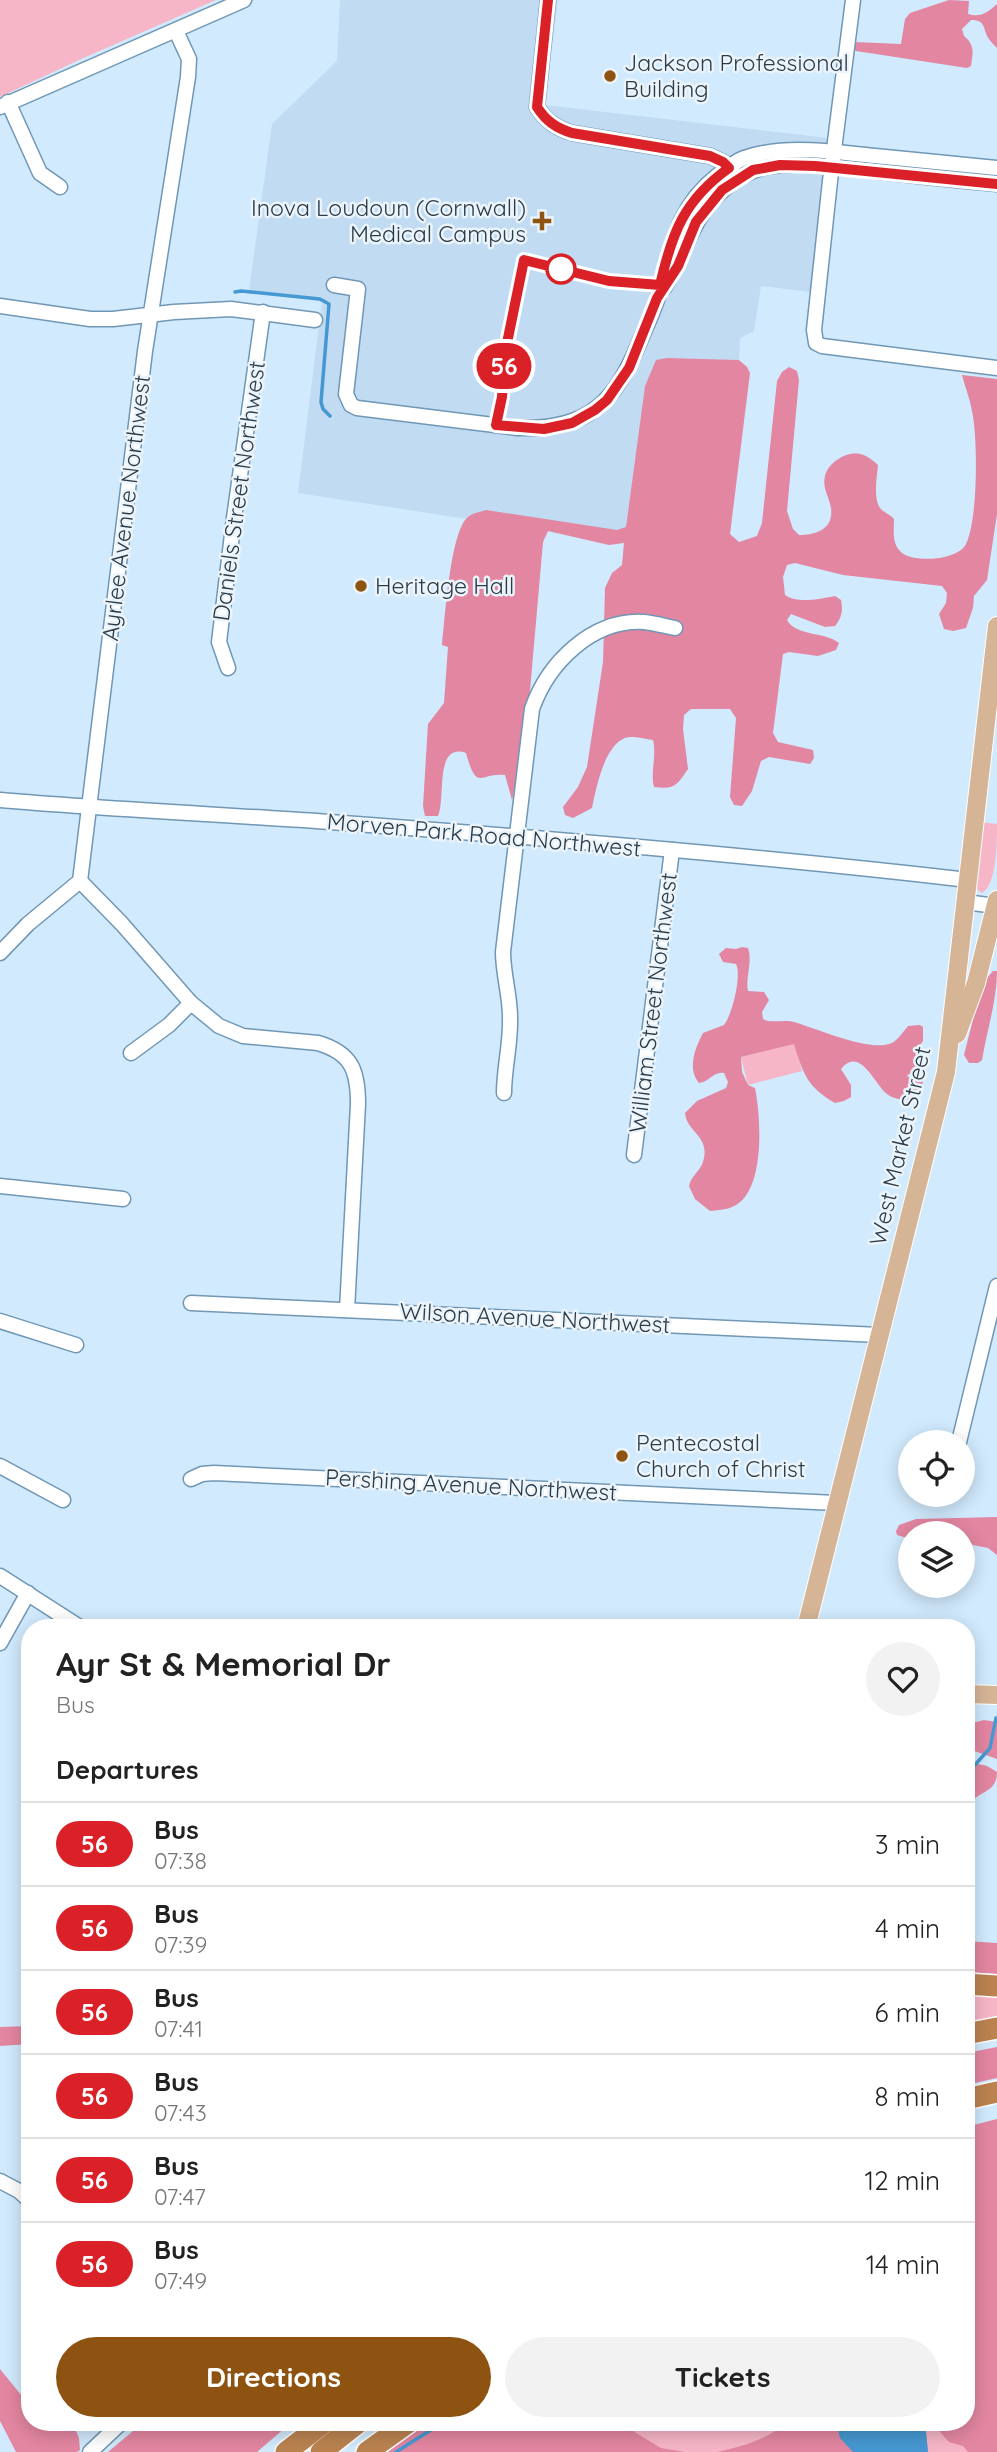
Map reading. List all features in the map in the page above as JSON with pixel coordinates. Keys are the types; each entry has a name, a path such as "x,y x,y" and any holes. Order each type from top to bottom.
{"highway":[{"path":"975,1985 997,1986"},
{"path":"975,2032 997,2028"},
{"path":"975,2097 997,2092"},
{"path":"286,2452 313,2431"},
{"path":"321,2452 348,2431"},
{"path":"354,2452 381,2431"},
{"path":"367,2452 396,2431"}],"main road":[{"name":"West Market Street","path":"808,1619 942,1095 949,1054 997,626"},
{"path":"949,1054 976,983 996,903"},
{"path":"975,1694 997,1695"}],"street":[{"path":"60,187 40,173 4,104 244,0"},
{"path":"548,0 537,107 547,120 559,129 572,133 710,156 723,162 734,173"},
{"path":"853,0 814,330 816,343 822,346 997,368"},
{"name":"Ayrlee Avenue Northwest","path":"80,881 145,351 189,67 186,51 176,31"},
{"path":"334,285 358,289 346,394 351,405 357,408 544,429 572,423 607,400 629,368 657,298 674,235 685,212 702,188 734,173 740,159 771,152 804,150 833,160 943,179 997,184"},
{"path":"833,160 944,162 997,168"},
{"path":"943,179 944,162"},
{"path":"0,306 90,319 231,309 315,320"},
{"name":"Daniels Street Northwest","path":"228,668 219,642 263,312"},
{"path":"504,1093 510,1006 503,952 532,709 547,677 580,641 607,628 643,622 676,628"},
{"name":"Morven Park Road Northwest","path":"0,800 518,837 968,880"},
{"name":"William Street Northwest","path":"634,1155 672,850"},
{"path":"0,953 28,924 80,881 202,1014 230,1032 243,1036 318,1043 338,1051 353,1066 358,1084 358,1104 346,1310"},
{"path":"966,902 996,903"},
{"path":"131,1053 169,1025 191,1003"},
{"path":"0,1186 123,1199"},
{"path":"962,1430 997,1286"},
{"name":"Wilson Avenue Northwest","path":"191,1303 879,1335"},
{"path":"0,1321 76,1345"},
{"path":"0,1466 63,1500"},
{"name":"Pershing Avenue Northwest","path":"191,1479 214,1473 836,1503"},
{"path":"0,1576 67,1619"},
{"path":"0,1643 27,1593"},
{"path":"0,2181 21,2193"},
{"path":"90,2452 112,2431"}],"shaded area":[{"path":"0,0 216,0 0,97"},
{"name":"Inova Loudoun (Cornwall) Medical Campus","path":"340,0 558,0 545,105 836,139 818,293 761,286 754,331 740,338 739,360 667,358 656,361 645,386 624,543 298,493 322,302 249,290 272,124 337,61"},
{"path":"949,0 969,1 968,14 973,15 984,14 997,4 997,48 980,22 971,20 962,29 972,50 971,66 967,68 856,51 852,48 855,42 901,44 905,19 910,13"},
{"path":"656,360 739,360 750,373 730,534 739,542 757,536 762,523 777,381 789,367 797,371 799,380 787,511 793,529 799,535 805,535 827,526 831,508 824,484 827,471 844,456 860,454 878,465 877,498 880,508 894,519 897,547 904,554 922,559 954,554 966,544 973,517 976,459 972,411 962,375 997,379 997,514 987,580 974,596 966,628 953,631 944,629 939,614 946,603 947,593 942,586 843,575 795,563 787,565 783,577 785,595 803,600 835,596 842,604 841,617 835,626 825,627 791,614 787,620 797,629 839,643 836,650 818,656 789,652 783,654 773,733 778,742 813,750 814,758 810,764 769,757 761,761 752,791 742,806 734,805 730,797 736,718 730,709 691,709 684,715 683,729 688,769 678,783 667,788 654,787 653,740 625,738 606,759 592,808 573,818 565,815 563,807 578,787 587,767 603,662 605,588 612,573 622,565 624,543 609,545 548,531 543,542 526,736 512,800 505,775 477,777 466,753 456,752 449,756 445,763 438,816 425,816 423,806 428,724 444,703 448,647 442,645 449,579 460,528 468,517 486,510 617,530 626,527 645,386"},
{"path":"981,822 997,824 993,872 991,881 982,893 974,887"},
{"path":"726,948 748,948 749,953 748,991 764,992 769,1000 762,1012 763,1019 794,1022 856,1042 880,1045 895,1041 908,1026 920,1025 923,1027 923,1041 918,1048 923,1063 919,1070 907,1075 909,1078 919,1077 923,1081 921,1090 914,1099 896,1098 887,1094 861,1064 848,1063 841,1069 851,1085 851,1097 835,1103 818,1091 807,1078 794,1044 741,1057 742,1072 748,1085 755,1088 757,1101 759,1135 756,1171 751,1187 743,1199 730,1208 710,1211 695,1199 689,1186 702,1165 705,1153 701,1140 685,1113 697,1101 726,1088 728,1082 724,1073 699,1083 693,1065 697,1045 703,1033 724,1025 735,995 738,969 736,964 723,962 719,954"},
{"path":"993,971 997,971 995,993 982,1060 969,1063 964,1055 982,984"},
{"path":"795,1043 802,1071 748,1085 741,1057"},
{"path":"997,1517 997,1555 988,1548 975,1545 975,1521 910,1521"},
{"path":"984,1720 997,1722 997,1759 975,1751 975,1722"},
{"path":"975,1763 997,1772 996,1780 989,1789 975,1798"},
{"path":"975,1942 997,1943 997,1974 975,1973"},
{"path":"975,1990 997,1991 997,2016 975,2021"},
{"path":"21,2026 21,2045 0,2046 0,2027"},
{"path":"997,2047 997,2078 975,2083 975,2051"},
{"path":"997,2119 997,2452 968,2452 963,2446 949,2442 939,2431 975,2431 975,2125"},
{"path":"0,2369 21,2395 21,2431 76,2431 80,2450 16,2452 0,2421"},
{"path":"133,2431 282,2431 257,2452 108,2452"},
{"path":"414,2431 633,2431 661,2448 685,2452 384,2452"},
{"path":"572,2431 975,2431 997,2452 571,2452"},
{"path":"775,2431 926,2431 928,2452 717,2452 763,2438"}],"water":[{"path":"838,2431 926,2431 928,2452 853,2452 840,2438"}],"waterway":[{"path":"235,292 320,299 329,304 321,402 323,409 330,416"},
{"path":"975,1765 990,1748 996,1718"},
{"path":"396,2452 429,2431"}],"bus line":[{"name":"56","path":"548,0 537,107 547,120 559,129 572,133 710,156 729,168 702,188 685,212 674,235 660,285 609,281 524,260 506,348 502,397 496,425 544,429 572,423 607,400 629,368 657,298 678,266 696,222 722,190 753,170 780,165 815,166 997,184"}],"place":[{"name":"Jackson Professional Building","path":"610,76"},
{"name":"Inova Loudoun (Cornwall) Medical Campus","path":"542,221"},
{"name":"Heritage Hall","path":"361,586"},
{"name":"Pentecostal Church of Christ","path":"622,1456"}]}
